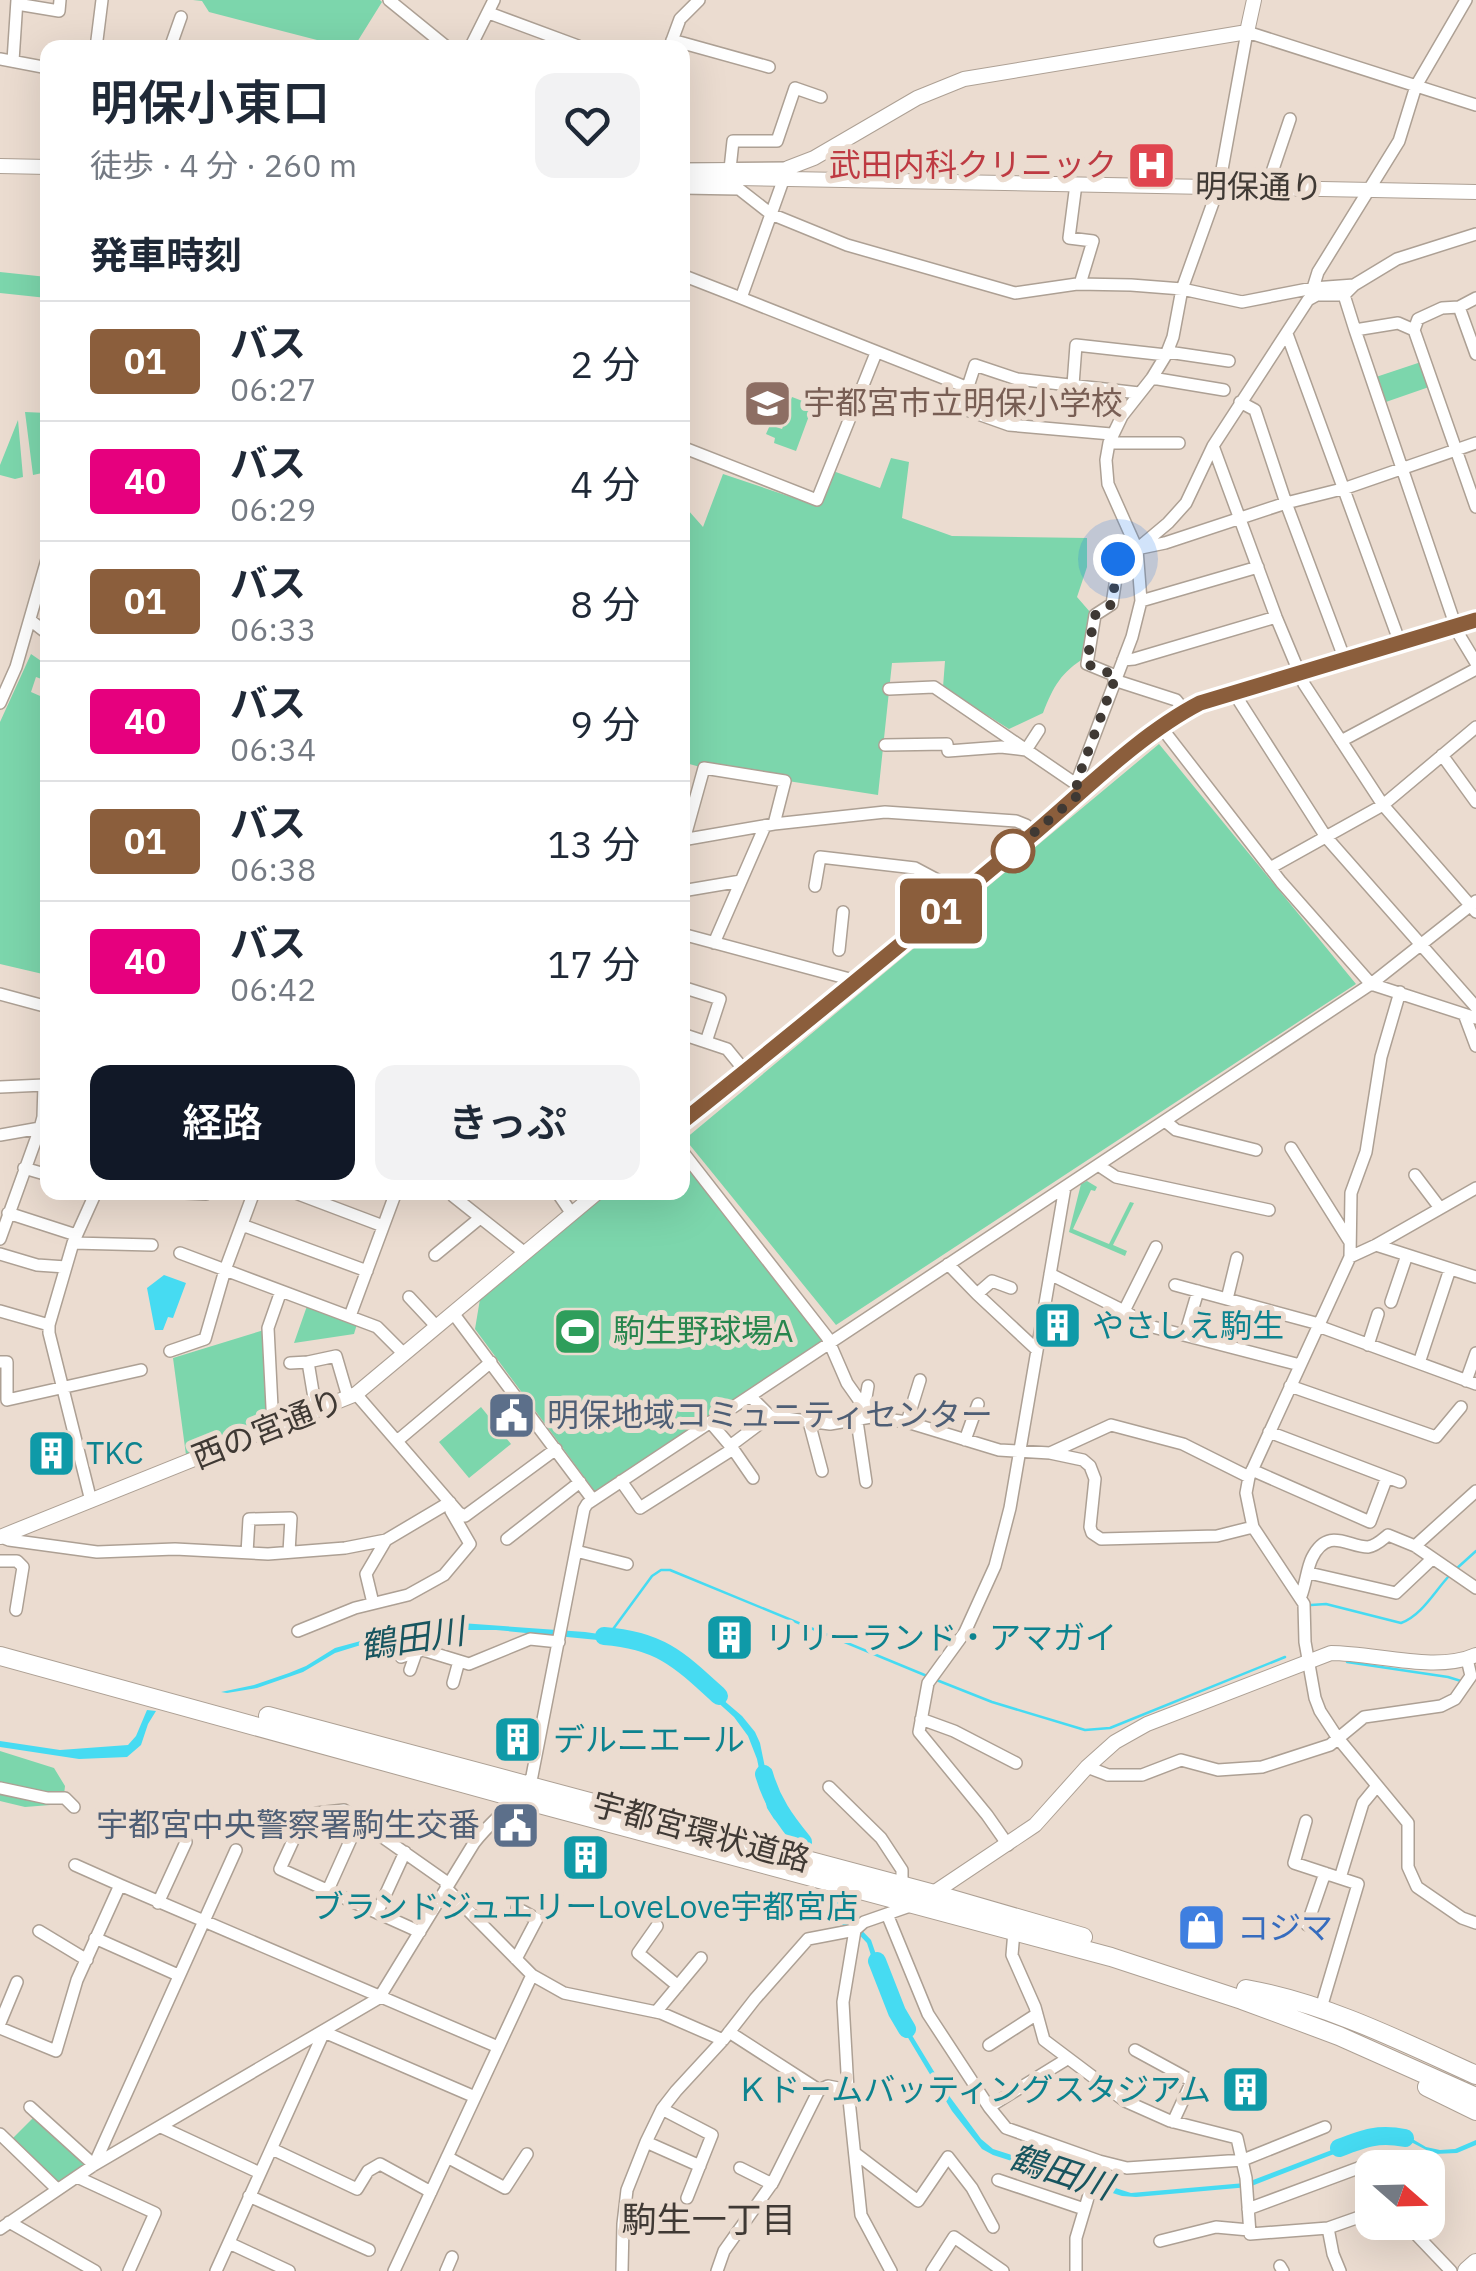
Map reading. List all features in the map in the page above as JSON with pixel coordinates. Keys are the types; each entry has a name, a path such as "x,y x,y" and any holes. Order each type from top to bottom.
{"main road":[{"name":"宇都宮環状道路","path":"0,1644 914,1905 1244,1994"},
{"name":"宇都宮環状道路","path":"0,1656 934,1894 1116,1946 1392,2052"},
{"path":"1244,1994 1289,1997 1322,2008 1476,2075"},
{"path":"1244,1994 1278,2020 1476,2111"},
{"path":"1392,2052 1476,2084"},
{"path":"1392,2052 1476,2097"},
{"path":"1467,2271 1476,2263"}],"street":[{"path":"40,66 7,60 17,2 59,11 60,0"},
{"path":"97,40 102,0"},
{"path":"389,0 438,40"},
{"path":"672,40 680,20 699,0"},
{"path":"1079,788 1141,602 1136,549 1108,484 1106,460 1110,438 1167,353 1182,289 1219,186 1254,0"},
{"path":"1313,288 1318,272 1399,142 1416,86 1466,0"},
{"path":"474,40 491,4 566,40"},
{"path":"173,40 181,18"},
{"path":"690,169 786,173 917,98 964,79 1247,32 1476,105"},
{"path":"690,48 769,67"},
{"path":"730,169 733,141 777,140 795,88 821,96"},
{"path":"1266,187 1290,119"},
{"path":"0,166 40,166"},
{"path":"741,298 786,173"},
{"name":"明保通り","path":"690,177 786,173 1076,184 1476,192"},
{"path":"1076,184 1070,238 1093,241 1080,284"},
{"path":"690,188 738,189 772,214 847,245 1015,293 1080,284 1131,284 1182,289 1242,302 1313,288 1354,285"},
{"path":"1136,549 1186,503 1213,446 1312,297 1344,295 1397,259 1476,234"},
{"path":"690,278 966,387"},
{"path":"1342,742 1476,666 1456,626 1344,295"},
{"path":"1476,298 1418,319 1414,330 1476,507"},
{"path":"1459,307 1476,354"},
{"path":"1355,330 1398,322 1414,330"},
{"path":"1287,334 1400,643"},
{"path":"1073,385 1076,345 1229,360"},
{"path":"690,450 817,500 876,353"},
{"path":"1139,393 1018,378 975,365 961,408 1009,425 1179,444"},
{"path":"1152,378 1224,390"},
{"path":"1240,402 1255,410 1345,660"},
{"path":"1136,549 1346,488 1476,443"},
{"path":"95,2271 5,2226 56,2189 379,1998 482,1834 532,1776 584,1509 593,1500 1371,984 1474,906 1383,805 1299,674 1213,446"},
{"path":"1118,559 1112,604 1094,616 1087,664 1176,700 1185,711"},
{"path":"1141,602 1258,567"},
{"path":"0,703 16,667 40,584"},
{"path":"1123,660 1276,617"},
{"path":"30,620 40,628"},
{"path":"690,1116 1034,834 1079,788 1185,711 1200,703 1476,620"},
{"path":"889,689 934,687 1079,788"},
{"path":"1234,693 1326,837 1421,946 1472,1013 1476,1046"},
{"path":"1161,727 1270,868 1371,984 1472,1013"},
{"path":"1270,868 1383,805 1476,727"},
{"path":"1026,750 1039,730"},
{"path":"885,746 947,744 948,751 1001,747 1026,750"},
{"path":"1442,755 1476,802"},
{"path":"690,816 704,768 785,781 770,825 714,943"},
{"path":"690,839 885,812 1021,822 1034,834"},
{"path":"815,886 820,858 915,868 962,893"},
{"path":"690,890 742,880"},
{"path":"839,950 843,912"},
{"path":"690,936 858,981"},
{"path":"690,990 720,999 706,1042"},
{"path":"1400,992 1381,1057 1366,1152 1351,1193 1350,1257 1251,1474 1246,1493 1253,1528 1304,1604 1308,1660 1320,1710 1337,1738 1408,1823 1408,1867 1417,1887 1462,1918 1476,1923"},
{"path":"0,994 40,1005"},
{"path":"690,1037 727,1049 746,1072"},
{"path":"0,1087 40,1085"},
{"path":"1165,1121 1176,1130 1256,1150"},
{"path":"0,1135 40,1126"},
{"path":"0,1239 24,1168 40,1135"},
{"path":"1291,1148 1350,1243"},
{"path":"690,1161 830,1343 864,1416"},
{"path":"1098,1166 1116,1178 1269,1210"},
{"path":"24,1168 40,1173"},
{"path":"1415,1175 1440,1208"},
{"path":"1008,1845 919,1732 930,1679 964,1632 995,1566 1010,1508 1065,1187"},
{"path":"1350,1257 1476,1188"},
{"path":"91,1501 49,1325 75,1239 92,1200"},
{"path":"170,1350 205,1339 251,1200"},
{"path":"314,1200 383,1226"},
{"path":"350,1316 393,1200"},
{"path":"458,1200 525,1253"},
{"path":"562,1200 572,1214"},
{"name":"西の宮通り","path":"0,1537 352,1395 589,1200"},
{"path":"8,1213 75,1239 152,1244"},
{"path":"435,1255 480,1218"},
{"path":"242,1224 367,1271"},
{"path":"1376,1245 1476,1277"},
{"path":"1124,1311 1156,1247"},
{"path":"180,1253 377,1327 404,1354"},
{"path":"0,1254 37,1265 66,1267"},
{"path":"1391,1302 1407,1255"},
{"path":"1228,1299 1238,1258"},
{"path":"948,1264 1037,1350"},
{"path":"1419,1363 1450,1268"},
{"path":"1050,1274 1149,1326 1300,1365"},
{"path":"977,1294 992,1281 1011,1288"},
{"path":"1175,1285 1318,1325 1471,1382 1476,1353"},
{"path":"273,1428 268,1328 282,1291"},
{"path":"1185,1335 1198,1291"},
{"path":"409,1297 437,1326"},
{"path":"0,1311 49,1325"},
{"path":"454,1313 593,1500"},
{"path":"1368,1344 1378,1314"},
{"path":"290,1362 336,1356 352,1395 458,1513 465,1516 556,1449"},
{"path":"0,1362 7,1362 8,1400 141,1370"},
{"path":"308,1362 316,1410"},
{"path":"397,1441 490,1362"},
{"path":"907,1422 920,1380"},
{"path":"866,1482 864,1416 868,1386"},
{"path":"1290,1386 1436,1437 1461,1407"},
{"path":"750,1396 770,1416 830,1424 864,1416 907,1422 999,1450 1050,1452 1082,1460 1090,1466 1095,1480 1090,1527 1092,1534 1101,1539 1217,1536 1253,1528"},
{"path":"965,1440 978,1404"},
{"path":"621,1481 640,1508 732,1448 770,1416"},
{"path":"710,1422 753,1478"},
{"path":"809,1422 822,1471"},
{"path":"1050,1452 1111,1425 1122,1426 1184,1444 1370,1522 1387,1477"},
{"path":"1270,1432 1400,1482"},
{"path":"507,1539 580,1482"},
{"path":"1415,1546 1476,1491"},
{"path":"0,1537 97,1552 176,1549 247,1553 345,1548 386,1540 449,1503"},
{"path":"298,1631 355,1608 408,1595 444,1575 470,1544 449,1503"},
{"path":"247,1553 249,1520 290,1518 289,1552"},
{"path":"1300,1596 1312,1557 1326,1542 1335,1539 1368,1546 1388,1534 1415,1546 1476,1588"},
{"path":"373,1604 366,1574 386,1540"},
{"path":"576,1552 626,1564"},
{"path":"1309,1573 1396,1593 1432,1559"},
{"path":"0,1560 23,1566 16,1610"},
{"path":"401,1658 422,1650 469,1664 530,1638 560,1636"},
{"path":"622,2271 628,2190 662,2109 808,1939 860,1926 934,1894 1035,1825 1087,1767 1115,1742 1147,1724 1331,1653 1356,1652 1454,1663 1471,1657"},
{"path":"410,1670 416,1653"},
{"path":"1087,1767 1108,1775 1142,1775 1181,1760 1218,1770 1262,1766 1330,1746 1364,1718 1441,1706 1455,1699 1466,1683 1471,1657"},
{"path":"453,1683 459,1661"},
{"path":"922,1719 1016,1763"},
{"path":"1340,1878 1363,1803 1377,1786"},
{"path":"829,1787 881,1838 902,1870 902,1885"},
{"path":"0,1788 65,1798 74,1807"},
{"path":"420,1932 280,1869 302,1821 317,1813 344,1810 445,1881 447,1889 532,1976 564,1994 656,2012 726,2036 819,2090"},
{"path":"328,1890 359,1820"},
{"path":"1306,1821 1294,1863 1358,1884 1322,2008"},
{"path":"158,1903 186,1842"},
{"path":"94,2166 236,1850"},
{"path":"377,1912 404,1852"},
{"path":"75,1865 498,2048"},
{"path":"1307,1925 1325,1873"},
{"path":"17,1982 0,2026 56,2051 77,1980 120,1886"},
{"path":"516,1960 537,1920 517,1908"},
{"path":"888,1914 928,2014 1006,2128 1127,2168 1243,2160 1325,2126"},
{"path":"657,1926 638,1953 678,1986"},
{"path":"860,1926 842,2002 848,2090 861,2216 892,2271"},
{"path":"39,1931 87,1960"},
{"path":"1014,1931 1012,1956 1044,2040 1124,2100 1173,2122 1237,2138 1250,2234 1328,2228 1355,2219"},
{"path":"95,1938 178,1976"},
{"path":"656,2012 701,1958"},
{"path":"398,2270 532,1976"},
{"path":"989,2044 1037,2014"},
{"path":"324,2032 475,2096"},
{"path":"216,2271 324,2032"},
{"path":"1136,2050 1192,2081 1173,2122"},
{"path":"989,2107 1067,2059"},
{"path":"717,2271 724,2251 772,2184 819,2090 828,2086 848,2090"},
{"path":"30,2107 94,2166"},
{"path":"662,2109 712,2135 687,2198"},
{"path":"161,2127 260,2173"},
{"path":"0,2134 56,2189"},
{"path":"646,2142 700,2166"},
{"path":"272,2149 358,2189 368,2171 380,2164 431,2192"},
{"path":"854,2153 918,2201 948,2157 972,2188 992,2226"},
{"path":"447,2157 505,2188 527,2154"},
{"path":"1076,2271 1076,2238 1099,2161"},
{"path":"740,2168 772,2184"},
{"path":"1248,2209 1355,2169"},
{"path":"76,2177 154,2213 129,2271"},
{"path":"998,2180 1084,2209"},
{"path":"249,2196 370,2250"},
{"path":"1160,2241 1216,2227 1250,2230"},
{"path":"1328,2228 1340,2271"},
{"path":"932,2271 954,2237 1003,2271"},
{"path":"1421,2240 1451,2271"},
{"path":"229,2244 289,2271"},
{"path":"446,2271 452,2257"}],"green space":[{"path":"193,0 382,2 358,40 317,40 209,12 202,1"},
{"path":"0,272 40,276 40,297 0,293"},
{"path":"1421,362 1429,387 1383,403 1373,378"},
{"path":"792,397 813,405 796,451 774,443 775,438 766,434 770,425 782,429"},
{"path":"25,412 40,413 40,474 33,475"},
{"path":"18,420 23,477 15,479 0,475 0,465"},
{"path":"891,458 909,462 902,518 952,536 1087,538 1087,567 1077,597 1090,612 1086,657 1059,681 1043,713 1009,729 943,687 945,661 892,663 878,795 690,764 690,512 703,527 723,474 818,506 833,471 880,488"},
{"path":"31,654 40,660 40,678 36,677 31,692 40,696 40,973 0,964 0,722"},
{"path":"1159,744 1356,984 836,1325 690,1145 690,1135"},
{"path":"690,1167 825,1342 596,1493 475,1329 480,1299 599,1200 690,1200"},
{"path":"1087,1181 1097,1187 1091,1190 1073,1229 1109,1244 1130,1202 1134,1203 1113,1245 1127,1251 1125,1256 1069,1232 1081,1184"},
{"path":"307,1306 357,1324 354,1334 294,1343"},
{"path":"264,1330 270,1422 186,1455 173,1358"},
{"path":"481,1407 511,1444 469,1478 439,1442"},
{"path":"0,1751 54,1768 65,1786 63,1804 25,1807 0,1801"},
{"path":"33,2118 89,2165 58,2184 12,2139"}],"water":[{"path":"164,1275 186,1283 173,1318 168,1317 163,1330 155,1330 147,1288"},
{"path":"447,1622 585,1632 661,1647 742,1716 755,1732 773,1807 801,1838 807,1851 767,1808 757,1759 748,1736 734,1717 664,1654 639,1644 461,1630 364,1644 257,1688 221,1692 289,1673 335,1648 368,1639 398,1637"},
{"path":"147,1710 156,1711 141,1745 127,1757 79,1759 0,1747 0,1741 60,1750 128,1745"},
{"path":"832,1899 871,1940 893,2004 947,2093 993,2149 1131,2193 1245,2183 1358,2140 1393,2134 1440,2150 1426,2150 1389,2138 1360,2144 1249,2187 1136,2197 993,2155 982,2149 952,2111 892,2011 867,1943 828,1902"},
{"path":"1476,2140 1476,2145 1457,2153 1440,2150 1455,2149"}],"waterway":[{"path":"1455,1570 1476,1551"},
{"path":"608,1636 652,1576 670,1570 927,1676"},
{"path":"1311,1605 1326,1604 1401,1623 1421,1609 1449,1576"},
{"name":"鶴田川","path":"604,1636 655,1647 719,1696"},
{"path":"934,1679 992,1702 1085,1730 1110,1728 1285,1657"},
{"path":"1347,1662 1461,1681"},
{"name":"鶴田川","path":"764,1774 780,1810 803,1842"},
{"name":"鶴田川","path":"833,1899 853,1923"},
{"name":"鶴田川","path":"877,1961 907,2029"},
{"name":"鶴田川","path":"1339,2148 1372,2137 1405,2138"}],"bus line":[{"name":"01","path":"690,1116 1185,711 1200,703 1476,620"}],"place":[{"name":"武田内科クリニック","path":"1152,165"},
{"name":"宇都宮市立明保小学校","path":"768,403"},
{"name":"やさしえ駒生","path":"1057,1326"},
{"name":"駒生野球場A","path":"578,1331"},
{"name":"明保地域コミュニティセンター","path":"512,1415"},
{"name":"TKC","path":"51,1453"},
{"name":"リリーランド・アマガイ","path":"730,1638"},
{"name":"デルニエール","path":"518,1740"},
{"name":"宇都宮中央警察署駒生交番","path":"515,1825"},
{"name":"ブランドジュエリーLoveLove宇都宮店","path":"585,1857"},
{"name":"コジマ","path":"1202,1928"},
{"name":"Ｋドームバッティングスタジアム","path":"1246,2090"}],"district":[{"name":"駒生一丁目","path":"709,2220"}],"route":[{"path":"1013,851 1010,853 1083,791 1076,784 1116,676 1087,664 1094,616 1112,604 1118,559"}]}
